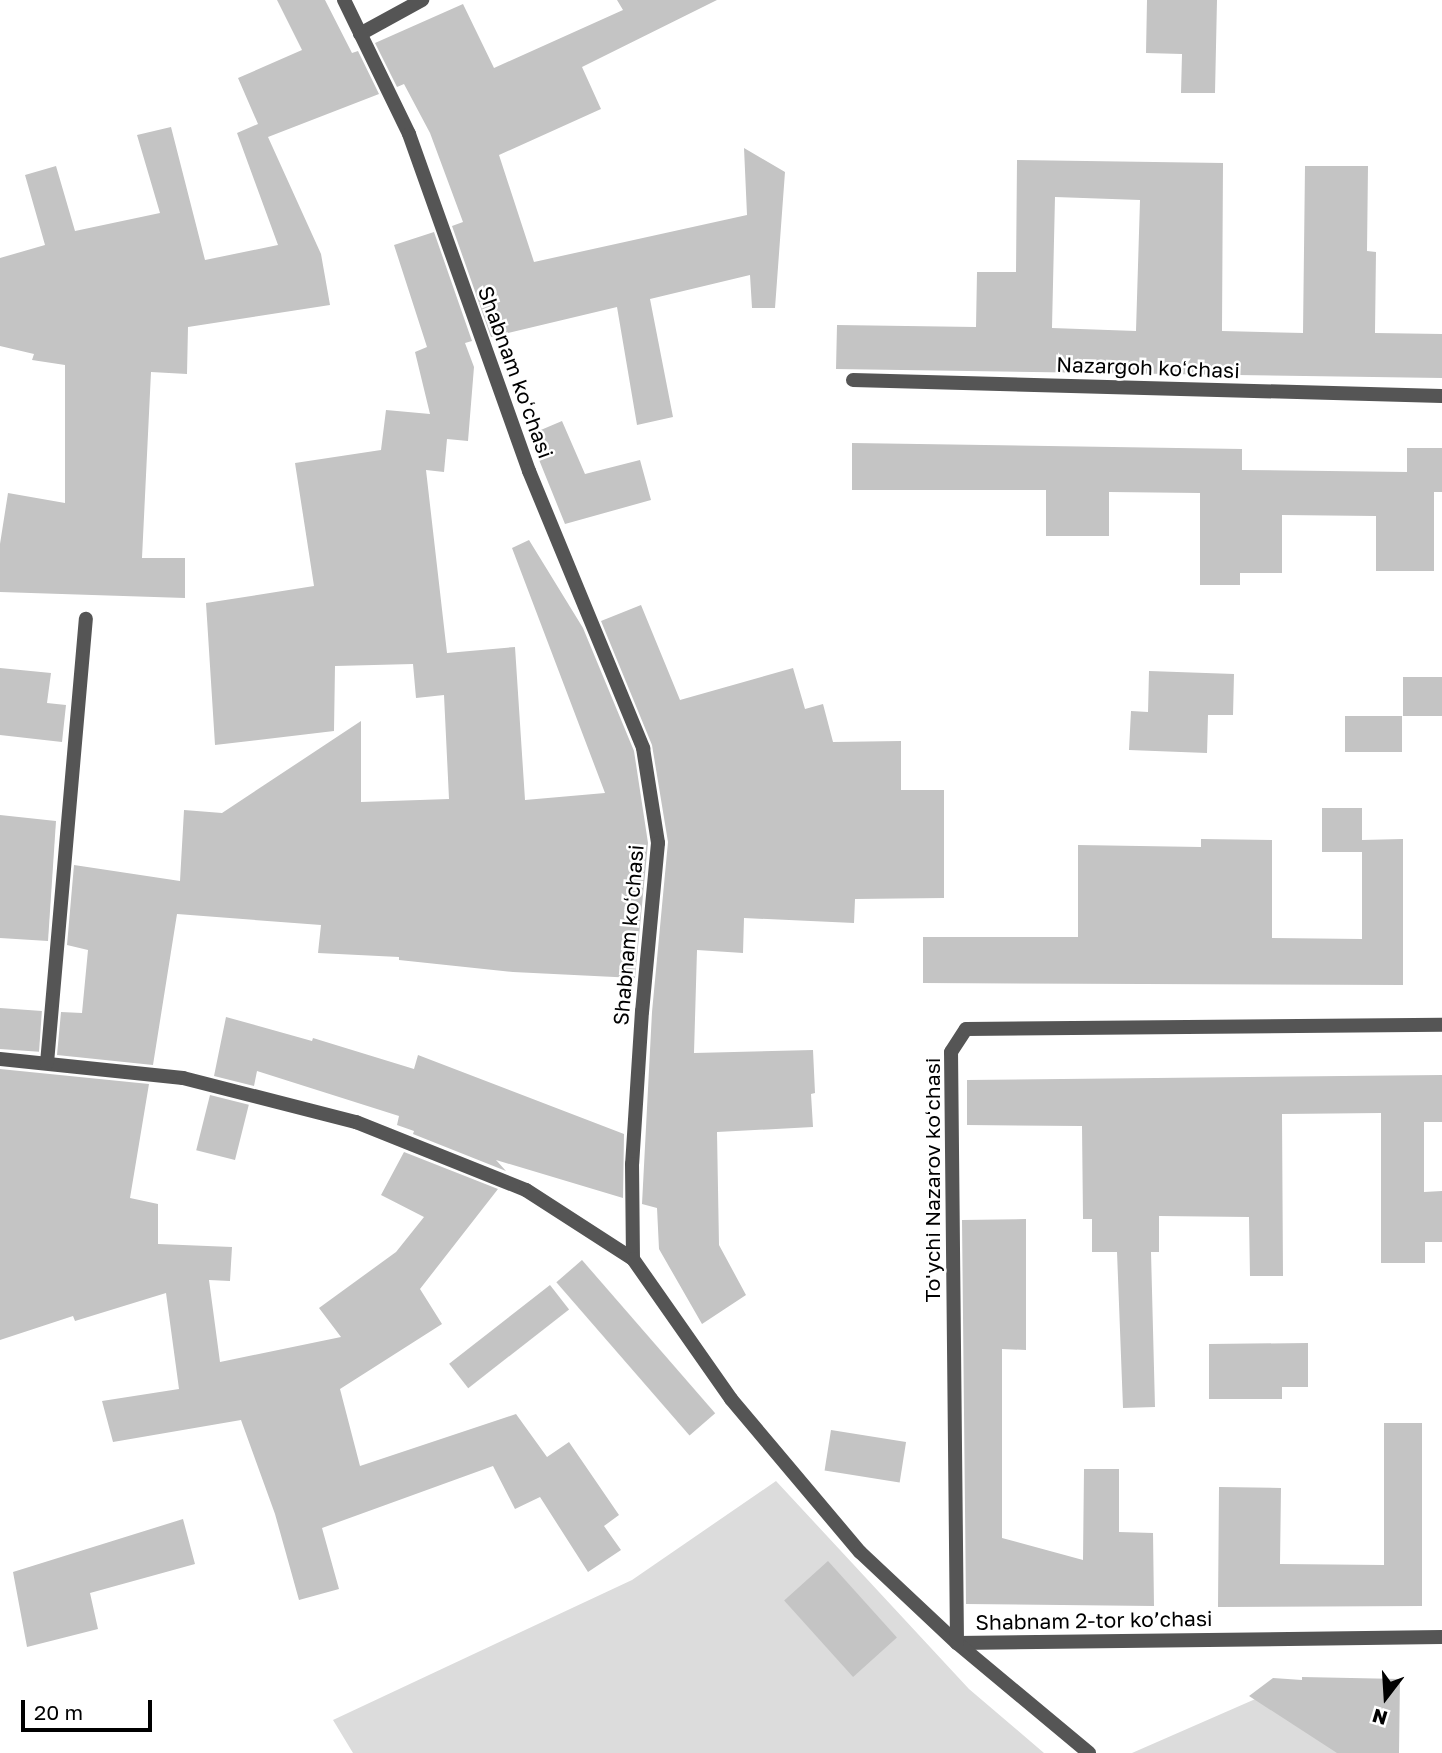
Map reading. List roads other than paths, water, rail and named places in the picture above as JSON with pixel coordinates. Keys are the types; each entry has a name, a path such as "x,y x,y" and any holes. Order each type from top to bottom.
{"street":[{"name":"Shabnam koʻchasi","path":"344,0 409,134 529,471 643,748 658,843 642,1011 632,1164 633,1259"},
{"path":"360,34 422,0"},
{"name":"Nazargoh koʻchasi","path":"853,380 1442,396"},
{"path":"47,1063 86,619"},
{"name":"To'ychi Nazarov koʻchasi","path":"957,1643 951,1052 966,1029 1442,1025"},
{"path":"0,1059 183,1078 356,1122 526,1190 633,1259"},
{"name":"Shabnam 2-tor koʼchasi","path":"633,1259 731,1398 860,1552 957,1643 1442,1637"},
{"path":"957,1643 1089,1753"}]}
